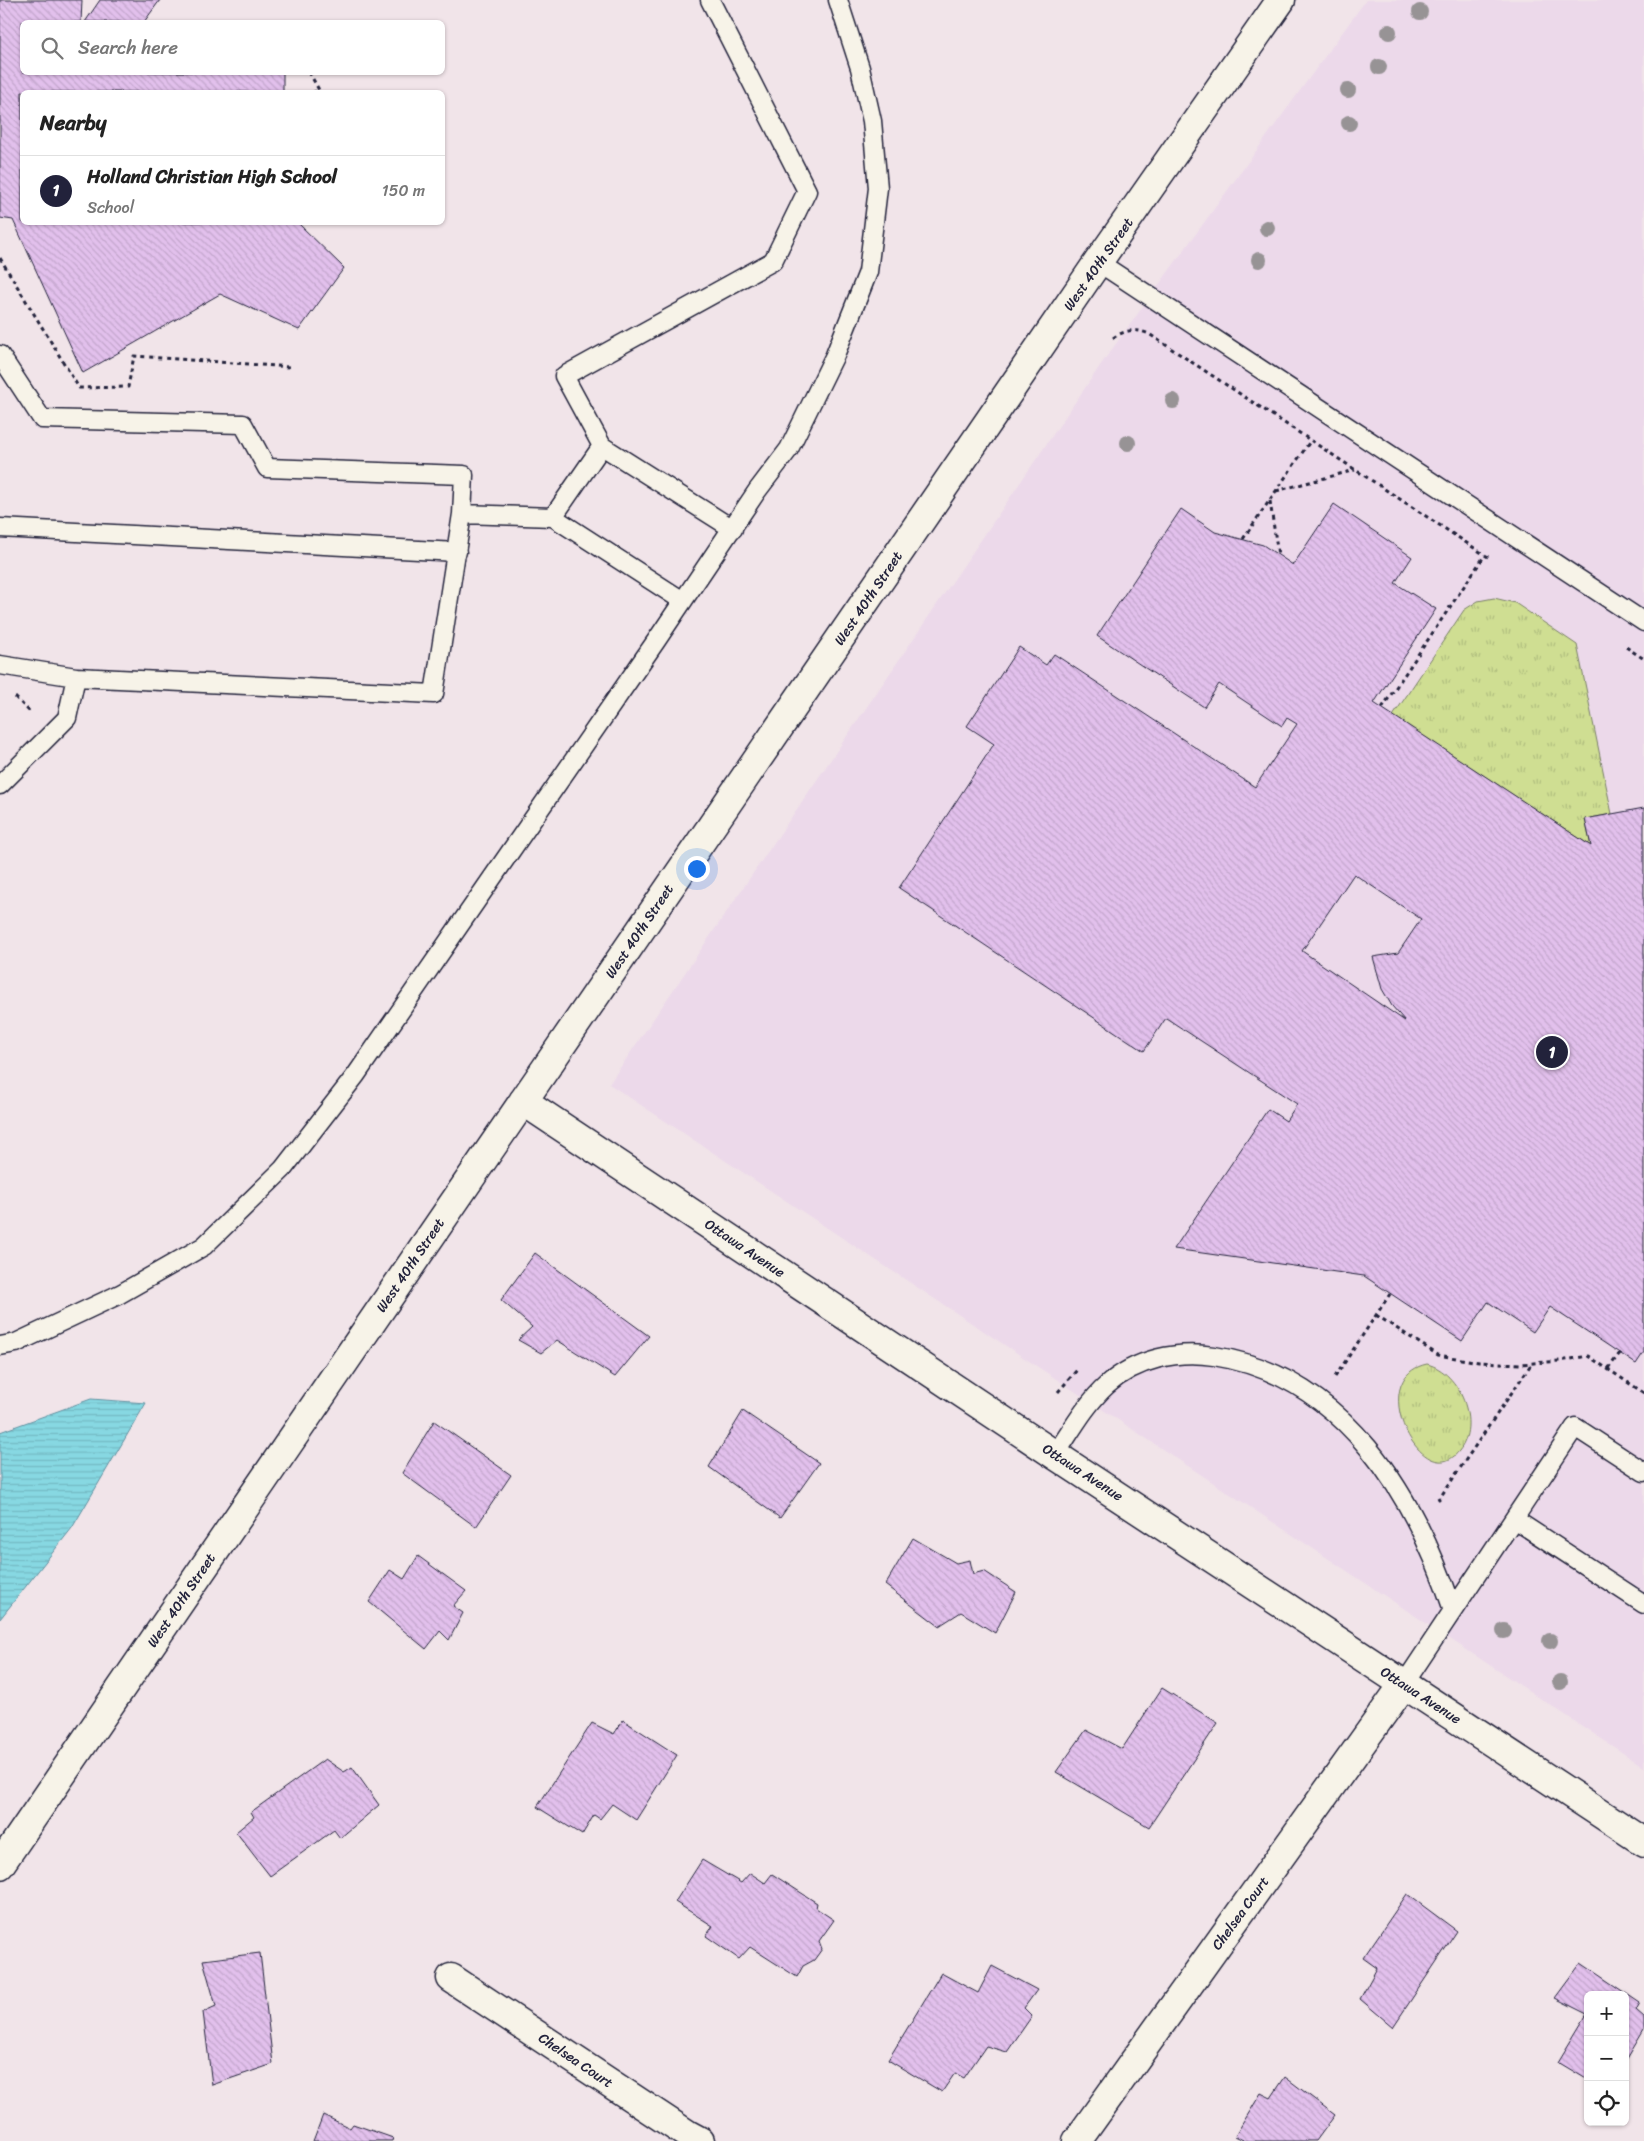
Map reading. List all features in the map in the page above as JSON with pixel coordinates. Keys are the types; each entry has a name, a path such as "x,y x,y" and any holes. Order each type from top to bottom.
{"street":[{"name":"West 40th Street","path":"0,1865 1098,262 1281,0"},
{"name":"Ottawa Avenue","path":"523,1100 1055,1454 1644,1842"},
{"name":"Chelsea Court","path":"1077,2141 1404,1684"},
{"name":"Chelsea Court","path":"451,1978 700,2141"}],"lane":[{"path":"710,0 807,191 772,261 564,376 602,446 733,529"},
{"path":"0,1346 16,1342 120,1294 204,1246 284,1169 373,1051 788,449 835,355 868,272 878,188 872,121 860,68 838,0"},
{"path":"1098,262 1644,622"},
{"path":"0,355 42,419 243,424 267,468 464,475 462,514 457,552 434,694 76,677 0,665"},
{"path":"552,517 602,446"},
{"path":"462,514 552,517 683,601"},
{"path":"0,528 457,552"},
{"path":"0,785 66,718 76,677"},
{"path":"1055,1454 1086,1410 1108,1384 1133,1367 1154,1359 1176,1354 1202,1354 1225,1357 1270,1372 1304,1390 1327,1406 1350,1429 1387,1472 1421,1528 1438,1568 1452,1610"},
{"path":"1404,1684 1575,1427 1644,1472"},
{"path":"1514,1519 1644,1604"}],"path":[{"path":"311,75 319,90"},
{"path":"0,258 79,388 128,387 134,356 290,367"},
{"path":"1114,338 1123,332 1133,330 1149,334 1493,560"},
{"path":"1243,539 1310,440"},
{"path":"1276,490 1355,470"},
{"path":"1270,500 1278,555"},
{"path":"1382,708 1485,555"},
{"path":"1620,643 1644,659"},
{"path":"1335,1377 1390,1294"},
{"path":"1376,1315 1438,1355 1479,1362 1532,1363 1588,1356 1644,1393"},
{"path":"1608,1369 1620,1353"},
{"path":"1439,1499 1532,1363"}],"shaded area":[{"path":"1366,0 1644,0 1644,1767 609,1084 1102,363"}],"green space":[{"path":"1494,598 1515,603 1577,645 1612,814 1585,819 1591,846 1393,716 1464,610 1478,601"},
{"path":"1427,1364 1439,1369 1449,1377 1464,1400 1467,1414 1468,1427 1465,1440 1459,1451 1445,1461 1430,1458 1416,1447 1406,1430 1399,1410 1400,1390 1408,1374"}],"water":[{"path":"91,1399 146,1403 72,1528 0,1619 0,1432"}],"building":[{"path":"0,0 82,0 81,20 20,20 20,75 283,75 283,90 20,90 20,225 300,225 344,268 299,330 220,294 83,373 13,220 0,218"},
{"path":"100,0 160,0 145,20 86,20"},
{"path":"1334,504 1412,557 1395,583 1436,609 1374,703 1591,846 1585,819 1644,808 1644,1352 1636,1364 1550,1307 1533,1332 1488,1302 1462,1341 1364,1276 1174,1249 1268,1109 1286,1121 1297,1104 1166,1018 1144,1051 899,888 994,744 967,726 1019,647 1046,665 1054,654 1255,787 1297,724 1287,718 1282,726 1219,684 1204,707 1097,636 1181,509 1215,532 1263,545 1293,565","holes":["1354,874 1421,919 1398,953 1373,957 1382,989 1392,1006 1405,1021 1302,951"]},
{"path":"535,1253 649,1336 615,1377 557,1340 541,1353 518,1340 532,1327 501,1300"},
{"path":"743,1411 819,1463 780,1518 709,1467"},
{"path":"434,1421 511,1475 476,1527 402,1473"},
{"path":"913,1538 956,1563 970,1560 973,1574 984,1571 1016,1592 995,1633 961,1612 939,1626 885,1585"},
{"path":"418,1556 466,1591 453,1606 463,1613 449,1640 440,1631 426,1649 369,1602 390,1570 404,1579"},
{"path":"1162,1688 1218,1723 1149,1827 1056,1772 1086,1730 1122,1749"},
{"path":"623,1720 677,1755 636,1820 612,1804 600,1819 594,1815 582,1835 537,1807 592,1723 614,1734"},
{"path":"325,1759 344,1772 352,1767 379,1805 340,1838 334,1830 270,1876 236,1832 254,1817 251,1812"},
{"path":"702,1860 741,1883 750,1873 765,1883 772,1874 817,1903 816,1908 834,1920 819,1941 822,1949 814,1960 803,1966 797,1977 750,1947 739,1959 706,1936 713,1926 675,1902"},
{"path":"1407,1894 1457,1931 1393,2027 1360,1999 1377,1968 1363,1958"},
{"path":"260,1953 273,2064 212,2085 203,2012 216,2006 203,1960"},
{"path":"1581,1963 1622,1991 1584,1991 1584,2012 1555,1998"},
{"path":"992,1966 1037,1990 1024,2008 1032,2016 1007,2052 986,2046 964,2078 955,2073 942,2092 888,2060 941,1973 978,1993"},
{"path":"1629,1996 1640,2003 1636,2010 1644,2017 1644,2031 1629,2056"},
{"path":"1584,2019 1584,2078 1558,2062"},
{"path":"1285,2077 1335,2115 1316,2141 1242,2141 1235,2136 1261,2093 1271,2098"},
{"path":"323,2115 350,2128 353,2124 393,2138 392,2141 313,2141"}],"place":[{"name":"Holland Christian High School","path":"1552,1052"}]}
